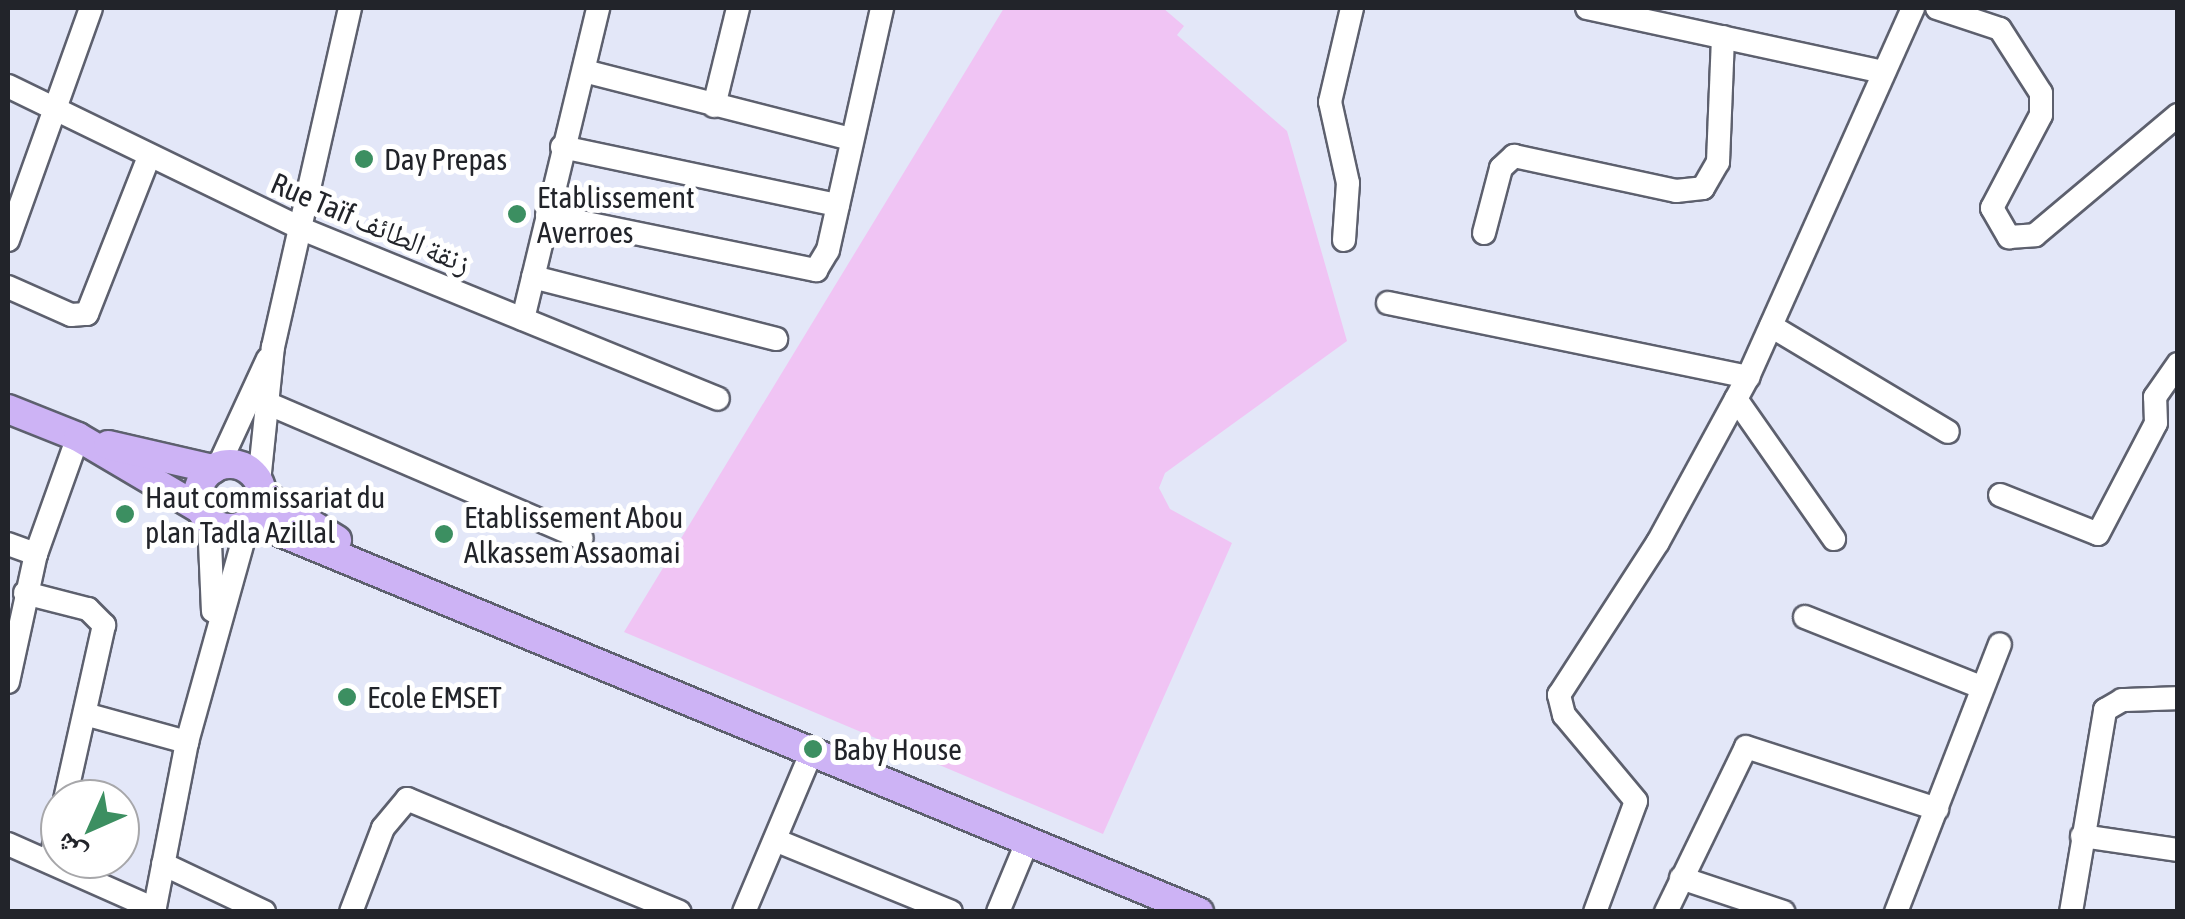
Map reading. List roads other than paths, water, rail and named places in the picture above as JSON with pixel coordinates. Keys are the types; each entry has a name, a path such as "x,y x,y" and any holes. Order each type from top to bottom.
{"main road":[{"path":"8,409 78,437 216,468 237,465 255,505 390,573 1199,912"},
{"path":"78,437 224,528 255,505"},
{"path":"205,515 201,483 216,468"}],"street":[{"path":"8,240 56,115 91,8"},
{"path":"87,879 154,910 212,638 255,505 270,404 273,347 350,8"},
{"path":"523,319 598,8"},
{"path":"714,106 738,8"},
{"path":"547,215 804,273 826,257 882,8"},
{"path":"1344,240 1348,183 1330,102 1352,8"},
{"path":"1587,8 1882,72"},
{"path":"1595,912 1636,801 1564,715 1559,695 1658,542 1748,377 1914,8"},
{"path":"1937,8 2000,29 2041,94 2040,115 1992,208 2009,237 2034,235 2178,115"},
{"path":"1484,233 1500,168 1514,156 1676,191 1703,188 1718,162 1723,37"},
{"path":"584,71 851,139"},
{"name":"Rue Taïf زنقة الطائف","path":"8,86 56,115 302,229 718,398"},
{"path":"562,147 838,205"},
{"path":"8,287 71,315 87,314 149,157"},
{"path":"532,277 776,340"},
{"path":"1388,303 1748,377"},
{"path":"1771,326 1948,432"},
{"path":"216,468 273,347"},
{"path":"2000,495 2098,534 2156,423 2155,397 2178,364"},
{"path":"1736,398 1834,539"},
{"path":"270,404 581,538"},
{"path":"8,682 36,554 78,437"},
{"path":"205,515 212,638"},
{"path":"8,544 36,554"},
{"path":"25,594 98,614 104,628 69,779"},
{"path":"1805,617 1980,687"},
{"path":"1896,912 1980,687 2000,644"},
{"path":"2071,912 2105,710 2122,700 2178,698"},
{"path":"84,714 187,742"},
{"path":"1666,912 1746,746 1937,809"},
{"path":"744,912 813,749"},
{"path":"351,912 383,828 407,799 680,912"},
{"path":"2082,836 2178,850"},
{"path":"775,840 951,912"},
{"path":"998,912 1028,840"},
{"path":"8,844 40,858"},
{"path":"163,864 264,912"},
{"path":"1681,878 1783,912"}],"place":[{"name":"Day Prepas","path":"364,159"},
{"name":"Etablissement Averroes","path":"517,214"},
{"name":"Haut commissariat du plan Tadla Azillal","path":"125,514"},
{"name":"Etablissement Abou Alkassem Assaomai","path":"444,534"},
{"name":"Ecole EMSET","path":"347,697"},
{"name":"Baby House","path":"813,749"}]}
